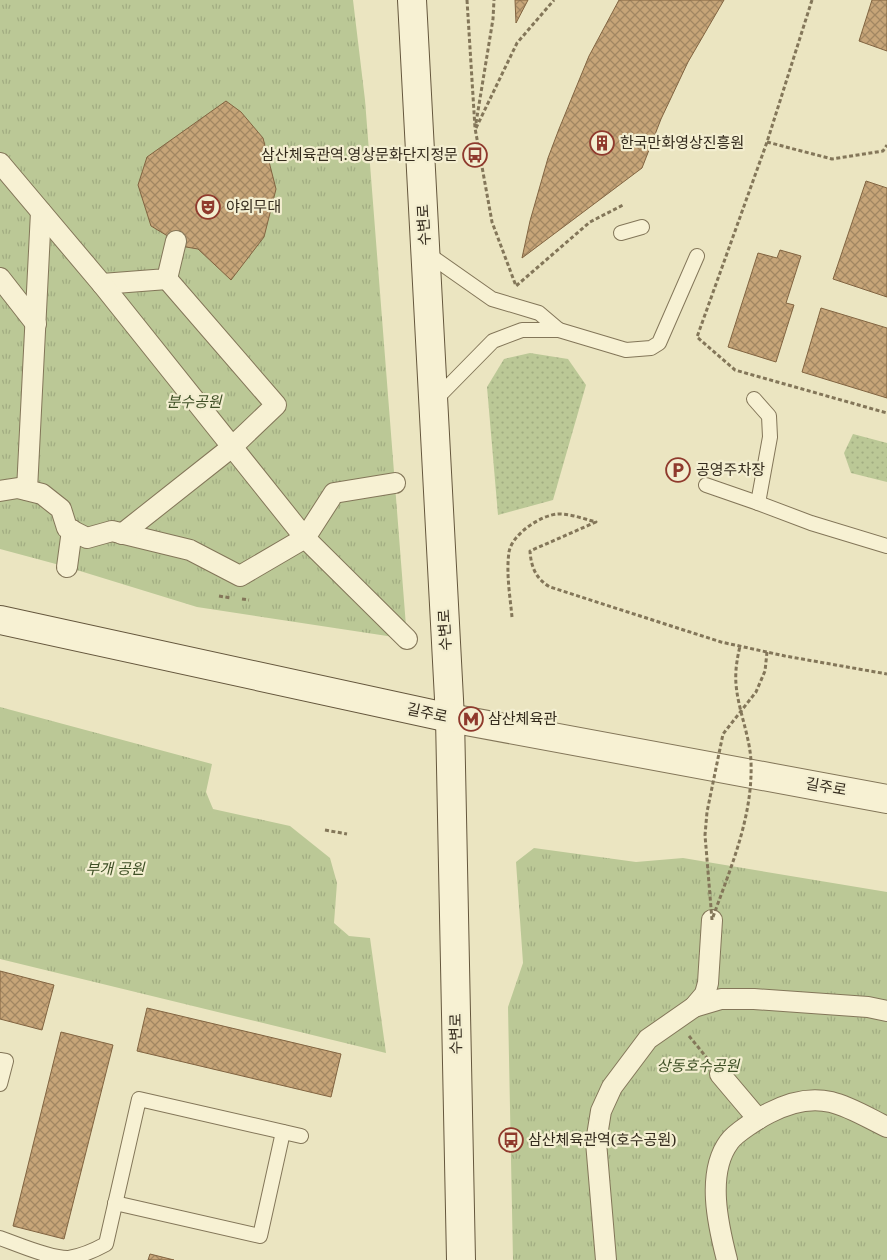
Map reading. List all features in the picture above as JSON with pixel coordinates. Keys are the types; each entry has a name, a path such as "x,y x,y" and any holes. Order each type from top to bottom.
{"main road":[{"name":"수변로","path":"412,0 450,718 461,1260"},
{"name":"길주로","path":"0,620 450,718 887,799"}],"street":[{"path":"0,162 102,284 305,538 407,639"},
{"path":"27,490 41,212"},
{"path":"167,279 176,241"},
{"path":"0,278 36,324"},
{"path":"102,284 167,279"},
{"path":"122,534 232,448 276,404 167,279"},
{"path":"0,491 18,488 42,494 61,509 67,528 87,538 112,531 190,550 240,576 305,538 334,493 395,483"},
{"path":"67,566 72,530"},
{"path":"606,1260 596,1142 601,1112 612,1087 648,1039 694,1007 705,994 708,983 712,920"},
{"path":"694,1007 721,999 754,999 868,1007 887,1011"},
{"path":"720,1074 758,1119"},
{"path":"727,1260 720,1235 716,1198 718,1165 729,1141 758,1119 782,1106 805,1100 830,1102 853,1110 887,1127"}],"lane":[{"path":"621,233 642,228"},
{"path":"425,252 492,299 539,313 559,330"},
{"path":"433,402 494,341 522,330 559,330 626,350 651,348 659,343 697,256"},
{"path":"754,400 769,416 770,437 758,502"},
{"path":"706,485 758,502 811,523 887,546"},
{"path":"0,1060 6,1061 0,1084"},
{"path":"0,1238 40,1256 68,1258 106,1244 139,1099 301,1136"},
{"path":"115,1203 260,1236 283,1132"}],"path":[{"path":"467,0 475,128 492,222 516,286 590,222 624,205"},
{"path":"475,128 493,19 494,0"},
{"path":"475,128 517,43 554,0"},
{"path":"812,0 767,142 697,337 736,370 887,413"},
{"path":"767,142 832,159 883,151 887,145"},
{"path":"512,617 509,550 516,536 533,523 557,514 574,515 596,522 530,551 530,558 540,581 550,587 721,642 785,656 887,674"},
{"path":"712,920 734,858 748,806 751,762 736,685 736,664 740,646"},
{"path":"712,920 705,835 707,812 723,734 756,692 764,671 767,652"},
{"path":"325,830 347,834"},
{"path":"676,1020 720,1074"}],"green space":[{"name":"분수공원","path":"0,0 353,0 365,100 407,639 197,607 67,567 0,549"},
{"path":"530,353 568,359 586,385 553,500 498,515 487,387 504,359"},
{"path":"853,434 887,443 887,482 851,473 844,453"},
{"name":"부개 공원","path":"0,707 212,764 206,792 213,809 290,826 330,858 337,883 334,923 349,936 370,938 386,1053 0,959"},
{"name":"상동호수공원","path":"534,848 636,862 683,858 887,892 887,1260 513,1260 508,1007 523,963 516,862"}],"building":[{"path":"515,0 528,0 516,23"},
{"name":"한국만화영상진흥원","path":"619,0 724,0 688,62 661,119 642,168 522,258 530,221 548,158 589,56"},
{"path":"872,0 887,0 887,51 859,41"},
{"name":"야외무대","path":"226,101 241,112 263,138 276,189 264,237 231,280 198,249 186,247 151,226 138,185 147,157"},
{"path":"866,181 887,188 887,297 833,279"},
{"path":"780,250 801,256 786,303 794,305 776,362 728,347 758,253 777,258"},
{"path":"821,308 887,328 887,398 802,372"},
{"path":"0,971 54,985 42,1030 0,1019"},
{"path":"147,1008 341,1054 331,1097 137,1051"},
{"path":"61,1032 113,1045 64,1239 13,1226"},
{"path":"150,1254 174,1260 148,1260"}],"place":[{"name":"한국만화영상진흥원","path":"602,143"},
{"name":"삼산체육관역.영상문화단지정문","path":"475,155"},
{"name":"야외무대","path":"208,207"},
{"name":"공영주차장","path":"678,470"},
{"name":"삼산체육관","path":"471,719"},
{"name":"삼산체육관역(호수공원)","path":"511,1140"}]}
